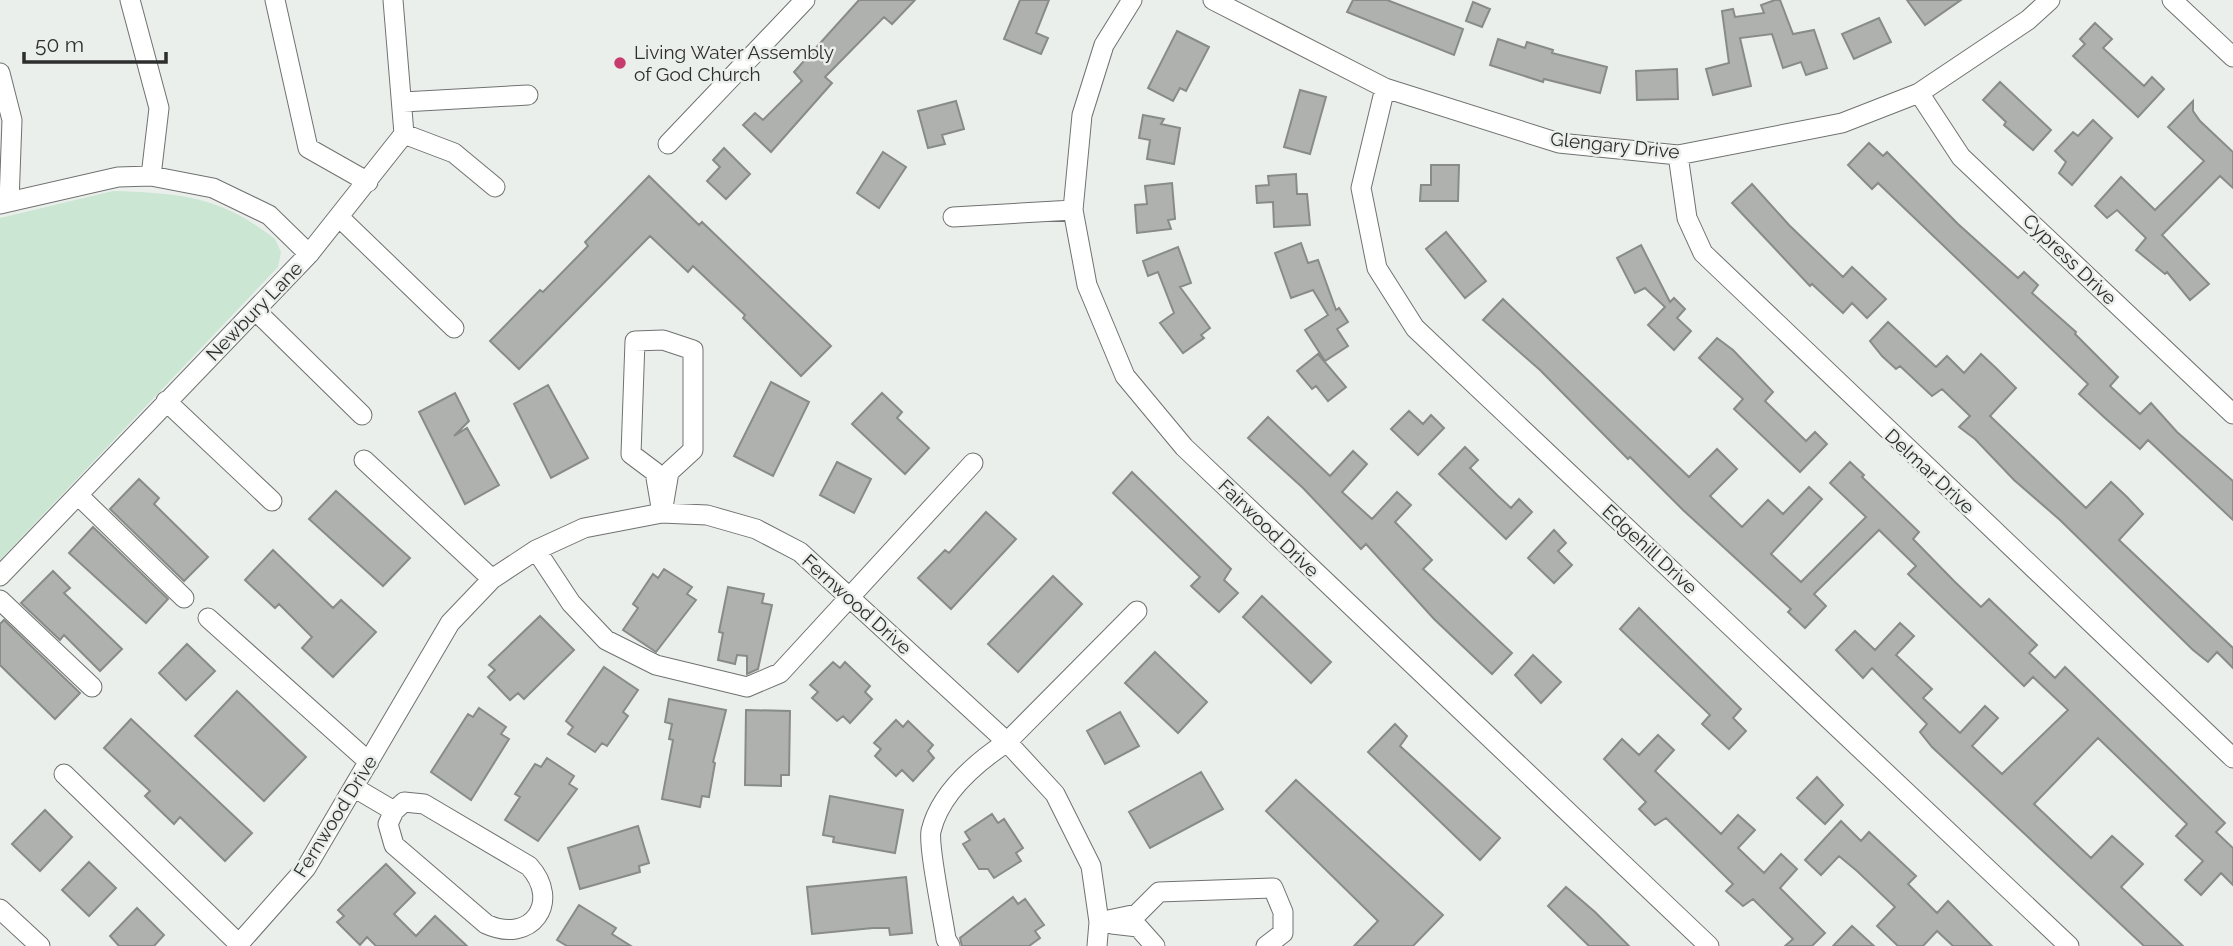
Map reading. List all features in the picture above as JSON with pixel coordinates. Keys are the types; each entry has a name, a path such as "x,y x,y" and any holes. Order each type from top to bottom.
{"street":[{"path":"130,0 159,108 150,176"},
{"path":"275,0 308,148 368,183"},
{"path":"393,0 404,134 454,153 495,187"},
{"path":"668,144 805,0"},
{"name":"Fairwood Drive","path":"1132,0 1104,46 1082,115 1073,210 1087,285 1125,376 1162,423 1228,489 1709,946"},
{"name":"Glengary Drive","path":"1213,0 1385,88 1559,143 1678,155 1842,123 1919,93 2028,20 2050,0"},
{"path":"2172,0 2233,57"},
{"path":"0,74 12,120 4,203 118,177 150,176 214,188 269,215 309,254"},
{"name":"Edgehill Drive","path":"1385,88 1362,188 1377,268 1415,328 2069,946"},
{"name":"Cypress Drive","path":"1919,93 1962,157 2233,414"},
{"path":"403,102 528,95"},
{"name":"Newbury Lane","path":"0,576 309,254 368,183 404,134"},
{"name":"Delmar Drive","path":"1678,155 1687,218 1703,253 2233,758"},
{"path":"953,217 1073,210"},
{"path":"339,217 454,328"},
{"path":"256,311 362,415"},
{"path":"663,340 694,350 693,450 669,472 662,513 655,472 631,454 635,341 663,340"},
{"path":"166,401 272,500"},
{"path":"364,460 492,579"},
{"path":"536,550 571,603 606,640 656,665 747,687 780,673 973,463"},
{"path":"79,496 184,598"},
{"name":"Fernwood Drive","path":"238,945 306,868 450,623 492,579 536,550 584,528 662,513 707,515 756,529 800,552 850,595 1007,742 1055,794 1091,866 1099,922 1097,946"},
{"path":"0,600 92,687"},
{"path":"950,946 946,939 930,833 943,801 984,758 1007,742 1138,611"},
{"path":"208,618 369,762"},
{"path":"64,774 238,945"},
{"path":"355,788 394,811"},
{"path":"404,802 424,804 529,866 539,876 543,889 543,904 537,916 527,926 513,931 499,930 486,924 394,845 388,824 394,811 404,802"},
{"path":"1099,922 1137,914 1159,892 1273,888 1283,912 1283,933 1266,946"},
{"path":"0,909 40,946"},
{"path":"1099,922 1138,927 1155,946"}],"green space":[{"path":"113,191 159,193 217,205 275,239 281,252 278,267 0,560 0,218"}],"building":[{"path":"859,0 915,0 892,24 884,17 825,77 832,83 771,152 743,125 755,113 763,120 802,81 794,72"},
{"path":"1020,0 1049,0 1036,33 1048,38 1041,54 1004,39"},
{"path":"1353,0 1387,0 1463,29 1454,55 1347,12"},
{"path":"1780,0 1793,34 1814,30 1827,68 1806,75 1801,62 1783,68 1772,34 1740,38 1751,86 1713,95 1706,69 1729,63 1722,11 1733,9 1735,17 1764,13 1761,5"},
{"path":"1907,0 1961,0 1925,25"},
{"path":"1473,2 1490,9 1482,27 1466,21"},
{"path":"1879,18 1891,42 1854,59 1842,34"},
{"path":"2095,23 2112,39 2103,48 2144,86 2152,77 2164,89 2138,117 2073,56 2085,44 2080,39"},
{"path":"1177,31 1209,47 1186,91 1180,88 1173,101 1148,88"},
{"path":"1498,39 1525,48 1527,42 1553,50 1552,53 1607,67 1600,93 1544,79 1543,82 1490,65"},
{"path":"1677,69 1678,99 1637,100 1636,71"},
{"path":"2000,82 2051,130 2033,150 2004,125 2006,122 1983,100"},
{"path":"1300,90 1326,97 1310,154 1284,147"},
{"path":"956,101 964,129 942,135 945,144 928,148 918,111"},
{"path":"2193,101 2193,111 2200,121 2233,152 2233,188 2220,176 2162,235 2209,284 2190,300 2167,272 2165,274 2136,250 2146,238 2117,210 2107,218 2095,206 2121,177 2155,210 2204,161 2168,127"},
{"path":"1143,115 1164,119 1161,124 1180,128 1174,164 1147,159 1150,140 1139,138"},
{"path":"2093,120 2112,138 2072,185 2059,173 2066,162 2055,151 2073,132 2078,136"},
{"path":"1869,143 1883,156 1887,152 1958,224 2018,278 2024,272 2038,285 2032,293 2076,332 2118,377 2110,386 2140,414 2151,403 2177,432 2233,481 2233,520 2148,440 2140,449 2105,418 2079,394 2088,384 1878,183 1872,189 1848,165"},
{"path":"724,148 750,174 726,199 707,181 720,167 713,160"},
{"path":"883,152 906,167 879,208 857,193"},
{"path":"1431,165 1459,165 1458,201 1420,201 1421,185 1431,185"},
{"path":"1296,174 1297,194 1307,194 1310,225 1274,227 1273,202 1257,203 1256,186 1269,185 1268,176"},
{"path":"649,176 699,225 702,222 831,346 801,376 743,318 745,315 693,266 688,272 650,236 519,369 490,341 588,246 585,242"},
{"path":"1172,183 1175,219 1168,220 1171,229 1137,233 1135,205 1147,204 1145,186"},
{"path":"1752,184 1789,225 1843,277 1852,267 1886,299 1867,318 1852,303 1843,313 1812,284 1810,286 1732,203"},
{"path":"1446,232 1486,281 1465,298 1426,249"},
{"path":"1301,243 1308,263 1318,260 1336,310 1339,308 1348,322 1337,329 1348,346 1325,361 1305,330 1328,315 1313,290 1291,298 1275,253"},
{"path":"1641,245 1670,302 1674,298 1685,309 1677,318 1691,331 1674,350 1648,325 1665,307 1645,288 1635,293 1617,258"},
{"path":"1178,247 1191,283 1180,287 1210,328 1201,335 1204,338 1183,353 1160,323 1174,313 1158,272 1148,276 1143,261"},
{"path":"1503,299 1689,477 1717,449 1737,469 1710,496 1742,527 1768,500 1783,514 1809,487 1822,499 1771,554 1801,582 1866,517 1830,483 1850,462 1864,475 1862,477 1919,532 1913,539 1954,581 1981,607 1989,599 2037,645 2029,653 2055,678 2065,667 2225,823 2216,832 2233,848 2233,885 2221,873 2201,895 2185,880 2203,861 2176,836 2187,824 2098,738 2034,804 2091,858 2112,836 2143,864 2121,887 2183,946 2144,946 1932,747 1920,732 1927,724 1872,668 1863,678 1836,650 1855,631 1875,650 1900,623 1914,636 1896,655 1932,689 1923,698 1960,733 1985,706 1998,718 1972,746 2002,774 2068,710 2033,677 2024,686 1908,574 1916,566 1879,530 1814,594 1826,606 1805,628 1788,612 1791,609 1683,510 1630,457 1628,459 1540,370 1483,320"},
{"path":"1888,322 1936,367 1947,356 1964,373 1981,354 1997,369 2016,388 1990,416 2086,508 2111,482 2127,497 2143,514 2119,540 2233,648 2233,668 2217,652 2208,662 2193,650 2060,520 2014,480 1975,439 1959,427 1970,416 1942,389 1932,396 1900,366 1896,369 1882,356 1870,341"},
{"path":"1717,338 1733,350 1773,392 1765,401 1806,441 1815,432 1827,444 1800,472 1734,409 1743,399 1699,358"},
{"path":"1318,354 1346,387 1328,401 1316,386 1312,389 1297,371"},
{"path":"771,382 809,402 773,476 734,456"},
{"path":"548,385 588,458 551,478 514,404"},
{"path":"455,393 469,421 454,436 467,428 499,485 465,504 419,412"},
{"path":"882,393 902,412 897,418 929,448 905,474 852,424"},
{"path":"1409,411 1423,424 1431,415 1444,428 1418,455 1391,429"},
{"path":"1268,417 1330,476 1353,451 1367,464 1342,492 1372,519 1397,492 1411,505 1395,522 1432,560 1423,569 1512,653 1492,674 1434,619 1366,544 1361,549 1303,488 1248,438"},
{"path":"1465,447 1478,460 1470,468 1497,495 1511,508 1519,499 1532,512 1506,539 1439,474"},
{"path":"837,462 871,479 854,513 820,495"},
{"path":"1132,472 1231,569 1224,580 1238,593 1219,612 1191,586 1200,577 1113,493"},
{"path":"139,479 159,498 154,504 208,557 184,581 110,509"},
{"path":"336,491 410,558 383,586 309,519"},
{"path":"986,512 1016,539 951,609 918,578 945,550 949,553"},
{"path":"93,527 168,599 146,623 69,553"},
{"path":"1554,530 1566,543 1558,551 1572,565 1554,583 1528,558"},
{"path":"273,550 333,608 341,600 376,632 333,677 302,648 312,637 279,604 275,608 245,580"},
{"path":"664,569 692,587 687,594 696,600 656,652 623,630 638,608 633,604 653,574 658,578"},
{"path":"53,571 70,588 64,593 122,649 100,671 64,635 60,640 21,603"},
{"path":"1053,576 1082,604 1018,672 988,644"},
{"path":"728,587 764,594 762,603 772,605 758,669 747,674 747,656 737,655 735,664 718,660 723,633 719,632"},
{"path":"1262,596 1331,662 1311,683 1243,617"},
{"path":"1639,608 1741,709 1733,718 1746,731 1729,749 1702,724 1710,715 1620,629"},
{"path":"540,616 574,650 524,699 518,693 510,700 488,677 495,670 489,665"},
{"path":"4,620 80,693 55,719 0,665 0,624"},
{"path":"187,644 215,671 186,700 159,673"},
{"path":"1155,652 1207,702 1178,733 1125,683"},
{"path":"1533,655 1561,682 1541,703 1515,675"},
{"path":"833,662 840,668 845,662 870,686 865,692 872,699 850,723 843,716 837,721 812,698 818,692 810,685"},
{"path":"604,667 638,690 623,712 628,716 607,746 602,743 595,752 568,734 573,727 566,721"},
{"path":"237,691 306,757 264,801 195,736"},
{"path":"669,699 726,710 713,762 715,763 709,797 702,796 700,807 662,799 673,740 669,739 672,724 665,722"},
{"path":"479,708 506,727 501,734 509,739 471,800 431,772 468,714 473,717"},
{"path":"746,710 790,711 789,775 781,775 781,786 745,785"},
{"path":"1120,712 1139,746 1105,764 1087,731"},
{"path":"131,719 252,833 225,861 180,817 174,824 145,796 150,791 104,748"},
{"path":"896,720 903,727 908,721 933,745 928,751 934,758 913,781 902,770 896,776 875,756 881,749 874,743"},
{"path":"1395,724 1407,736 1400,746 1500,838 1480,860 1368,752"},
{"path":"1658,735 1674,750 1655,771 1721,834 1738,815 1755,830 1738,848 1764,873 1781,854 1797,869 1780,888 1825,933 1812,946 1785,946 1793,939 1753,899 1743,906 1726,891 1733,884 1666,818 1655,825 1639,809 1646,802 1604,759 1622,739 1639,755"},
{"path":"547,758 574,776 569,784 577,789 538,841 505,820 520,797 515,794 535,764 541,767"},
{"path":"1201,772 1223,809 1150,848 1129,812"},
{"path":"1817,777 1843,805 1825,824 1797,798"},
{"path":"1296,780 1443,915 1413,946 1354,946 1378,921 1266,811"},
{"path":"830,796 903,810 895,853 833,842 834,837 823,835"},
{"path":"45,810 72,837 40,871 12,844"},
{"path":"992,814 998,823 1004,819 1023,848 1016,853 1021,861 994,878 988,869 979,869 963,844 970,840 965,832"},
{"path":"1841,821 1861,841 1869,832 1916,876 1908,884 1937,913 1948,901 1992,946 1953,946 1937,931 1923,946 1898,946 1877,926 1895,907 1857,871 1839,856 1821,875 1805,860"},
{"path":"638,826 649,863 639,866 640,872 580,889 568,848"},
{"path":"89,862 116,888 89,916 62,890"},
{"path":"386,864 415,893 394,914 416,936 435,916 467,946 376,946 367,937 360,945 337,922 344,916 338,910"},
{"path":"906,877 912,933 890,935 889,928 873,928 812,934 807,887"},
{"path":"1566,887 1629,946 1589,946 1548,906"},
{"path":"1013,897 1018,904 1025,899 1044,925 1035,931 1040,938 1029,946 962,946 960,938"},
{"path":"579,905 616,928 612,934 631,946 567,946 557,940"},
{"path":"137,908 164,935 154,946 119,946 110,936"},
{"path":"1852,926 1874,946 1833,946"}],"place":[{"name":"Living Water Assembly of God Church","path":"620,63"}]}
